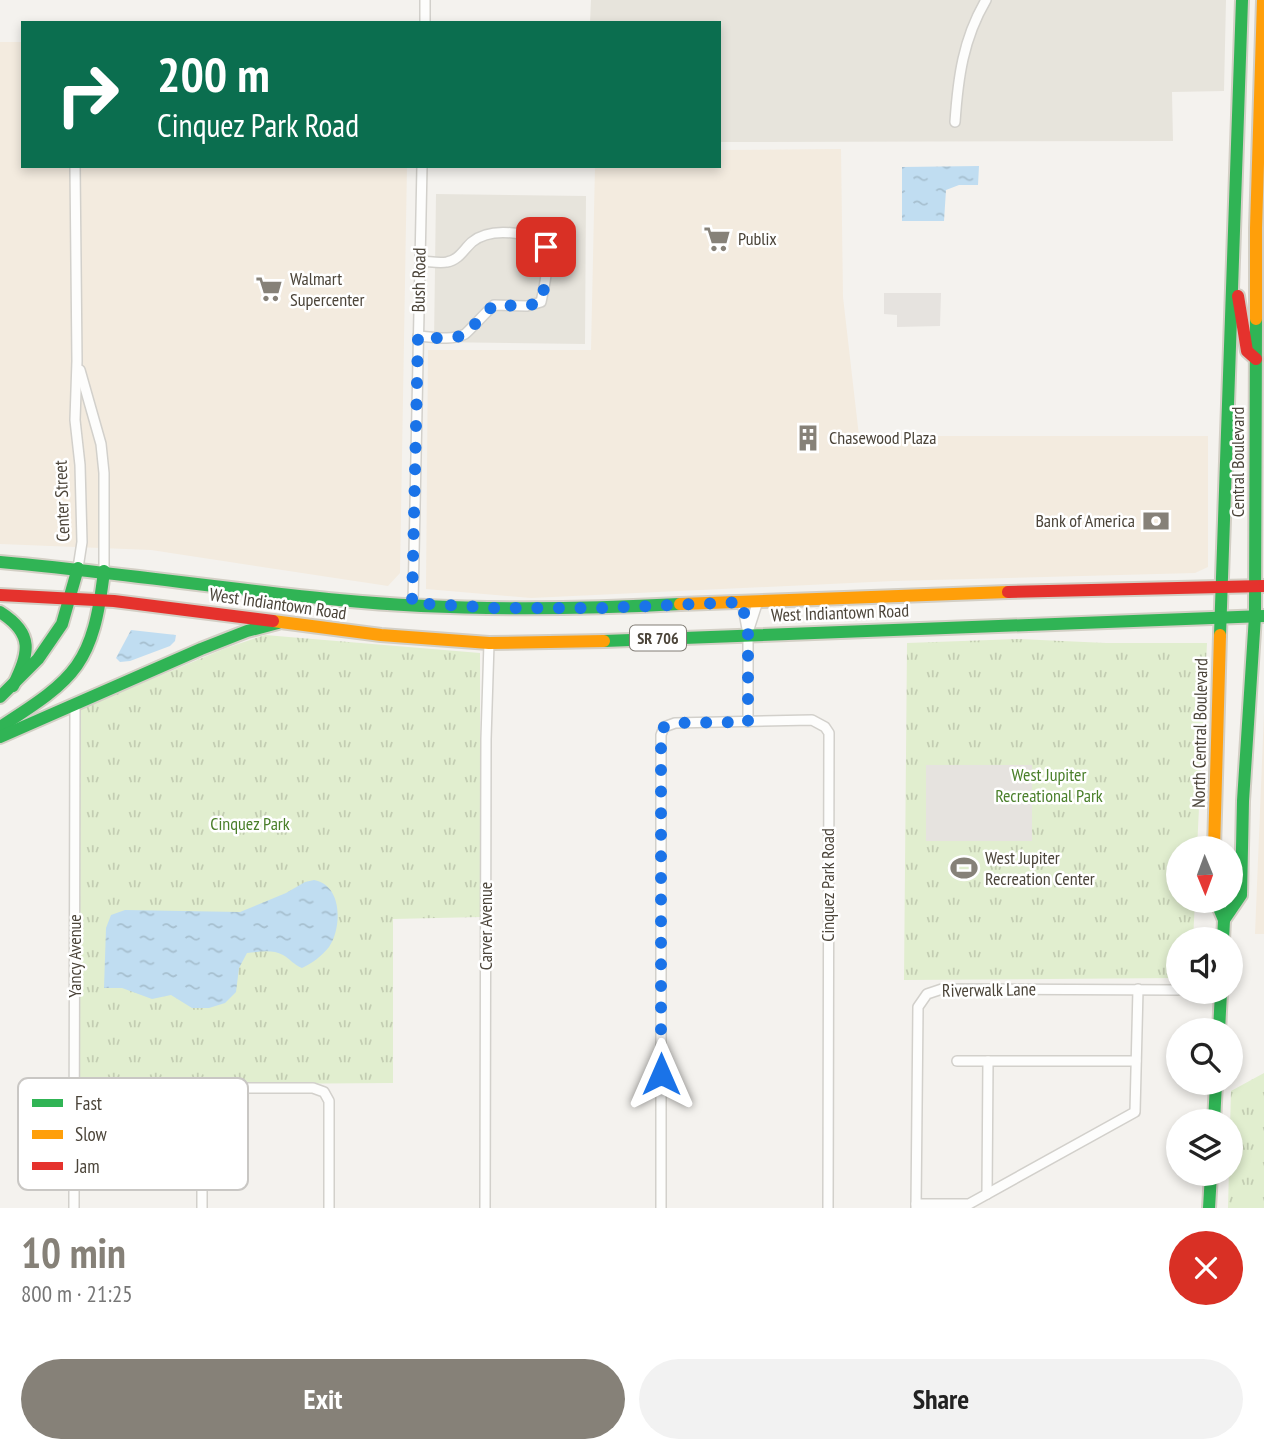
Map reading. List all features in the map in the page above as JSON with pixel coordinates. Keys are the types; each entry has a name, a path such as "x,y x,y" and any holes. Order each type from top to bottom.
{"street":[{"path":"425,0 425,21"},
{"path":"955,122 960,64 967,39 986,0"},
{"name":"Central Boulevard","path":"1220,618 1242,0"},
{"name":"Central Boulevard","path":"1224,920 1241,895 1243,801 1259,616 1256,359 1263,0"},
{"path":"1235,152 1258,151"},
{"name":"Center Street","path":"0,697 38,659 62,624 72,597 82,542 80,466 75,421 75,168"},
{"name":"Bush Road","path":"412,603 422,168"},
{"path":"418,337 466,334 478,318 494,305 527,306 541,302 545,284 546,247 541,239 523,233 492,234 482,236 471,243 461,255 447,262 420,261"},
{"path":"1233,257 1242,333 1247,351 1256,359"},
{"name":"Center Street","path":"77,361 101,444 104,473 104,570"},
{"name":"West Indiantown Road","path":"0,562 104,570 340,600 496,608 603,608 908,595 1260,586"},
{"path":"0,727 49,696 79,667 89,652 101,600 104,570"},
{"name":"West Indiantown Road","path":"0,595 72,597 381,635 489,643 1259,616"},
{"path":"748,634 758,601"},
{"path":"742,602 748,634 748,722"},
{"path":"0,612 19,626 28,647 26,659 13,686"},
{"name":"North Central Boulevard","path":"1214,836 1220,618"},
{"path":"0,737 228,638 283,621"},
{"name":"Carver Avenue","path":"485,1208 486,739 489,643"},
{"name":"Yancy Avenue","path":"75,704 76,1078"},
{"name":"Cinquez Park Road","path":"661,1208 661,735 664,727 675,723 812,720 825,727 829,733 828,1208"},
{"path":"1221,914 1224,927"},
{"name":"Riverwalk Lane","path":"1138,989 1135,1112 969,1204 916,1206 918,1007 927,994 942,989 1138,989 1166,989"},
{"path":"957,1061 1136,1061"},
{"path":"987,1194 988,1061"},
{"path":"248,1088 313,1088 324,1092 329,1101 329,1208"},
{"path":"1209,1208 1210,1186"},
{"name":"Yancy Avenue","path":"74,1190 74,1208"},
{"path":"202,1190 202,1208"}],"shaded area":[{"path":"591,0 1226,0 1224,91 1172,92 1173,141 721,142 721,21 590,21"},
{"path":"0,42 21,42 21,168 407,168 400,573 388,586 151,550 0,544"},
{"path":"841,149 843,297 859,436 1208,436 1208,567 1195,573 893,581 531,598 426,589 428,350 591,350 595,168 721,168 721,150"},
{"path":"436,194 586,196 585,344 434,342"},
{"path":"884,293 941,293 940,326 897,327 897,315 884,314"},
{"path":"1264,713 1264,934 1255,934"},
{"path":"926,765 1032,765 1032,841 926,841"}],"green space":[{"name":"Cinquez Park","path":"265,635 480,653 480,917 393,919 393,1083 248,1084 248,1078 79,1078 80,709 226,648"},
{"name":"West Jupiter Recreational Park","path":"1019,639 1106,643 1207,643 1198,836 1166,836 1166,914 1194,914 1194,927 1166,927 1166,978 904,980 907,643"},
{"path":"1264,1073 1264,1208 1228,1208 1229,1186 1243,1186 1243,1109 1231,1109 1231,1095 1243,1095 1243,1084"}],"water":[{"path":"979,166 978,185 959,185 946,190 944,221 902,221 902,167"},
{"path":"131,630 176,635 175,641 170,646 120,662 116,658"},
{"path":"314,880 324,884 335,898 338,919 329,947 320,957 302,968 274,952 247,953 239,968 236,992 225,1003 209,1008 192,1008 171,995 152,999 122,988 104,988 106,928 111,915 125,910 240,912"}],"traffic: fast":[{"path":"1220,635 1242,0"},
{"path":"1224,920 1241,895 1243,801 1255,616 1256,319"},
{"path":"0,562 381,604 509,608 680,604"},
{"path":"0,697 38,659 62,624 78,568"},
{"path":"0,727 47,695 77,666 94,628 104,571"},
{"path":"0,612 19,628 26,645 23,664 13,686"},
{"path":"604,641 1264,616"},
{"path":"0,737 201,649 247,631 278,623"},
{"path":"1221,914 1224,927"},
{"path":"1220,1004 1220,1018"},
{"path":"1215,1095 1215,1109"},
{"path":"1209,1208 1210,1186"}],"traffic: slow":[{"path":"1256,319 1263,0"},
{"path":"680,604 1008,592"},
{"path":"273,621 381,635 489,643 604,641"},
{"path":"1214,836 1220,635"}],"traffic: jam":[{"path":"1238,296 1247,351 1256,359"},
{"path":"1008,592 1264,586"},
{"path":"0,595 114,601 273,621"}],"place":[{"name":"Publix","path":"717,239"},
{"name":"Walmart Supercenter","path":"269,289"},
{"name":"Chasewood Plaza","path":"808,438"},
{"name":"Bank of America","path":"1156,521"},
{"name":"West Jupiter Recreation Center","path":"964,868"}],"route":[{"path":"546,247 545,284 541,302 527,306 494,305 478,318 466,334 418,337 412,603 496,608 603,608 742,602 748,634 748,722 675,723 664,727 661,735 661,1074"}]}
